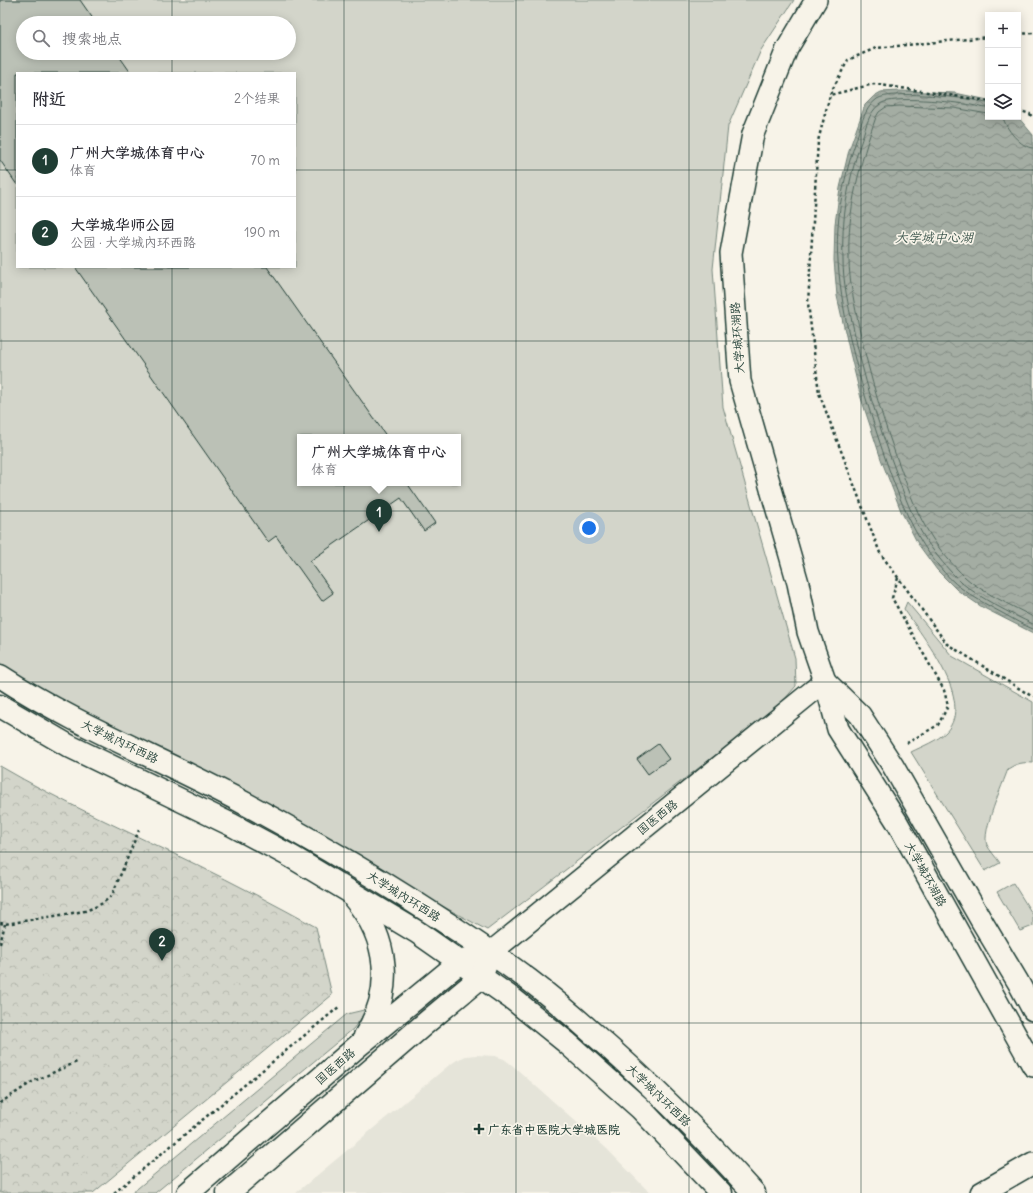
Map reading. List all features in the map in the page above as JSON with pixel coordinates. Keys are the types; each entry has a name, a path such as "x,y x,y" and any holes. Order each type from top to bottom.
{"main road":[{"name":"大学城内环西路","path":"0,676 81,723 243,803 382,882 431,912 529,980 559,1004 651,1085 697,1131 754,1193"},
{"name":"大学城内环西路","path":"0,706 69,746 232,825 292,857 417,932 514,1000 588,1061 640,1108 721,1193"},
{"path":"347,890 363,908 370,920 376,933 383,961 383,990 379,1006 373,1022 359,1045"},
{"name":"国医西路","path":"188,1193 359,1045 460,962 490,953"},
{"path":"228,1193 481,977 490,953"}],"street":[{"name":"大学城环湖路","path":"816,0 787,49 753,134 731,252 740,381 798,583 808,632 825,680 838,729 897,822 1033,1066"},
{"name":"大学城环湖路","path":"825,680 860,715 893,766 1033,1010"},
{"name":"国医西路","path":"490,953 825,680"},
{"path":"981,1193 1033,1163"}],"path":[{"path":"1021,34 1033,33"},
{"path":"985,37 876,48 848,60 830,95 818,141 808,303 819,393 880,553 947,644 1033,697"},
{"path":"830,95 874,84 985,101"},
{"path":"1021,111 1030,114 1033,118"},
{"path":"899,577 892,598 944,690 948,706 938,725 907,743"},
{"path":"0,923 5,924 85,911 102,904 109,899 113,893 139,830"},
{"path":"0,944 5,924"},
{"path":"114,1193 340,1006"},
{"path":"0,1102 32,1082 79,1061"}],"shaded area":[{"name":"广东省中医院大学城医院","path":"466,1056 495,1056 504,1059 512,1065 607,1149 650,1193 296,1193 448,1066"}],"green space":[{"path":"0,0 794,0 761,50 728,126 713,269 723,407 795,658 796,686 777,708 487,930 0,669"},
{"path":"907,602 952,656 1033,702 1033,763 1020,763 1008,769 990,819 986,839 988,847 1000,863 985,871 911,752 934,741 946,732 954,719 955,704 951,687 943,669 904,609"},
{"path":"0,766 72,805 256,895 316,927 332,995 93,1193 0,1193"},
{"path":"1013,883 1033,915 1033,926 1020,931 997,892"},
{"path":"368,1009 353,1029 155,1193 132,1193 347,1014"}],"water":[{"name":"大学城中心湖","path":"899,91 955,93 985,99 985,120 1020,120 1033,135 1033,633 982,607 957,590 937,570 918,544 901,511 881,459 861,398 837,296 834,260 835,224 840,188 849,150 865,105 874,96 881,92"}],"building":[{"path":"0,0 80,0 91,16 16,16 16,60 122,60 130,72 16,72 16,184 0,160"},
{"path":"76,268 268,268 385,434 297,434 297,486 409,486 435,523 424,531 401,498 310,561 333,593 322,601 276,536 268,542"},
{"path":"658,744 669,759 648,774 637,759"}],"place":[{"name":"广州大学城体育中心","path":"379,532"},
{"name":"大学城华师公园","path":"162,961"},
{"name":"广东省中医院大学城医院","path":"479,1129"}]}
